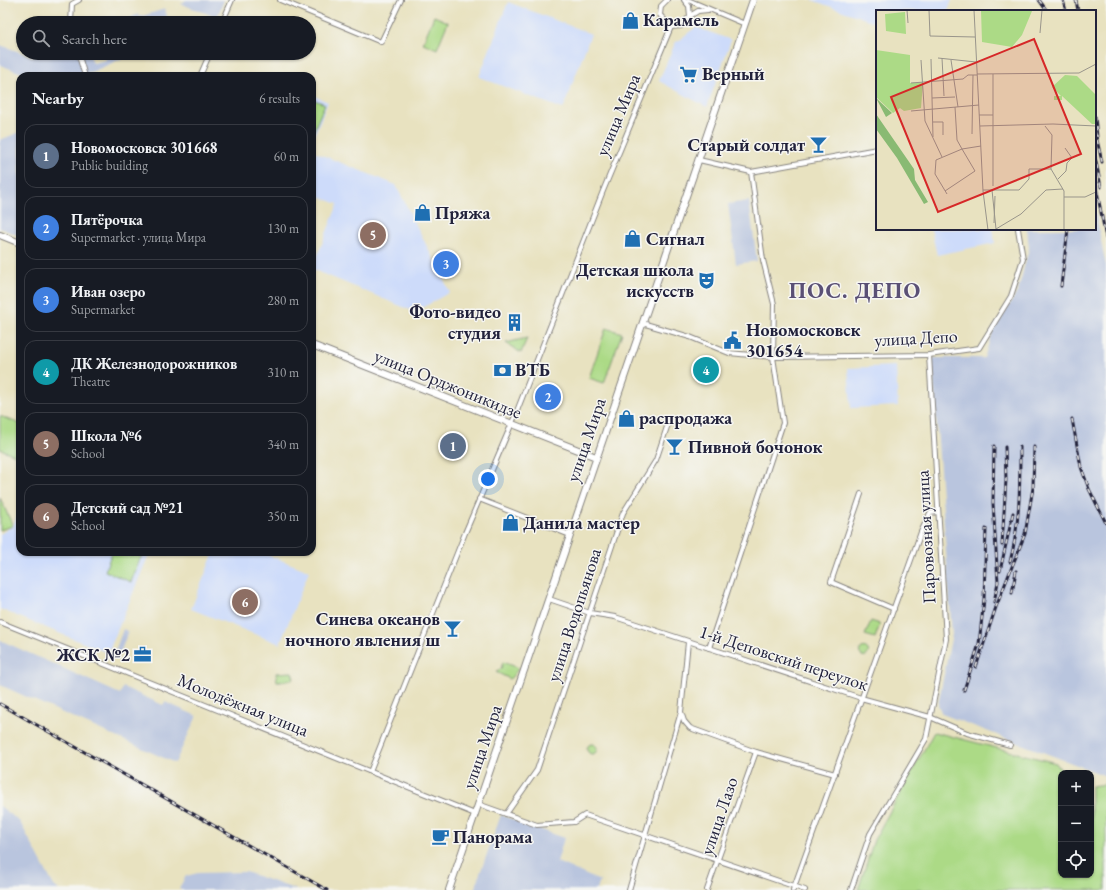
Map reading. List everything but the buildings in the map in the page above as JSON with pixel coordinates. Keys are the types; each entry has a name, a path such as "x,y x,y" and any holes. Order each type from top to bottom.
{"main road":[{"name":"улица Мира","path":"449,890 753,0"},
{"path":"0,235 16,241"},
{"name":"улица Орджоникидзе","path":"316,347 511,425 596,457"}],"street":[{"path":"71,16 72,4 79,0"},
{"path":"225,16 232,0"},
{"path":"280,0 381,42 401,0"},
{"path":"662,0 661,18 671,27 681,26 698,10 711,10"},
{"path":"661,6 667,0"},
{"path":"684,0 690,6 690,16"},
{"path":"688,0 745,24"},
{"name":"улица Мира","path":"370,772 511,425 603,191 671,27"},
{"path":"80,60 84,72"},
{"path":"202,72 207,60"},
{"path":"699,160 751,172 876,149"},
{"path":"710,648 783,423 774,356 774,304 763,260 751,172"},
{"name":"улица Депо","path":"642,323 690,337 729,353 774,356 929,355 979,348 1011,296 1021,266 1023,259 1018,230"},
{"name":"Паровозная улица","path":"852,890 870,834 926,738 946,639 929,355"},
{"name":"улица Водопьянова","path":"506,814 537,770 623,513 656,460 668,424"},
{"path":"861,494 831,582 894,609"},
{"path":"480,499 570,535"},
{"path":"793,888 926,520 930,514 938,512"},
{"name":"1-й Деповский переулок","path":"549,599 590,613 615,617 861,698 930,717 968,733 1010,745"},
{"name":"Молодёжная улица","path":"0,622 475,814"},
{"path":"629,890 640,846 646,836 681,712 688,642"},
{"path":"681,712 684,721 690,728 756,752 835,774"},
{"name":"улица Лазо","path":"708,890 756,752"},
{"path":"478,804 537,825 574,822 585,815 718,860 793,888 805,890"}],"shaded area":[{"path":"186,0 224,0 217,16 181,4"},
{"path":"812,0 952,0 948,10 876,10 876,23"},
{"path":"508,2 591,34 563,109 479,77"},
{"path":"165,9 167,16 142,16"},
{"path":"696,27 731,40 707,107 659,81 675,43"},
{"path":"0,45 16,51 16,60 92,60 93,63 106,60 119,60 92,72 19,72 0,65"},
{"path":"316,97 328,102 316,131"},
{"path":"16,134 16,234 0,228 0,140"},
{"path":"316,153 396,185 450,292 415,312 316,271 316,259 338,204 316,196"},
{"path":"749,201 757,261 736,264 728,204"},
{"path":"1096,215 1106,266 1106,776 1094,771 1094,770 1090,770 942,714 938,705 952,634 932,358 984,358 993,331 1018,291 1029,248 1027,230 1096,230"},
{"path":"931,230 992,230 995,243 937,255"},
{"path":"896,366 898,406 851,408 848,368"},
{"path":"16,519 16,556 148,556 108,653 0,609 0,534 13,526"},
{"path":"212,556 270,556 309,571 280,644 191,609"},
{"path":"123,629 128,631 118,659 113,657"},
{"path":"0,640 120,694 123,687 163,705 165,702 197,716 175,763 0,685"},
{"path":"0,806 20,822 54,886 59,890 0,890"},
{"path":"501,815 564,838 557,862 600,881 597,890 474,890"},
{"path":"246,872 297,890 183,890 179,888 186,876 198,873"}],"green space":[{"path":"434,16 448,22 437,49 423,43"},
{"path":"316,101 325,104 316,125"},
{"path":"606,328 622,333 604,383 589,378"},
{"path":"527,338 521,353 506,343"},
{"path":"0,416 16,422 16,455 0,449"},
{"path":"0,498 13,526 0,530"},
{"path":"111,556 141,556 131,582 105,571"},
{"path":"871,621 880,624 875,638 865,635"},
{"path":"864,647 869,652 864,657 859,652"},
{"path":"503,662 519,668 510,679 496,672 501,669"},
{"path":"292,672 294,679 277,682 276,673"},
{"path":"934,732 1056,763 1061,770 1058,770 1058,878 1094,878 1094,786 1106,784 1106,890 858,890 874,840"},
{"path":"592,744 597,749 592,754 587,749"}],"railway":[{"path":"1039,0 1046,10"},
{"path":"1063,0 1066,10"},
{"path":"1076,0 1078,10"},
{"path":"1096,127 1097,137"},
{"path":"1096,135 1102,162"},
{"path":"1096,161 1101,187"},
{"path":"1096,186 1106,238"},
{"path":"1061,286 1068,230"},
{"path":"1072,419 1081,467 1089,489 1106,523"},
{"path":"994,446 993,503 998,582 994,602"},
{"path":"1002,545 1006,480 1005,447"},
{"path":"1010,562 1018,519 1020,447"},
{"path":"976,667 996,607 1025,534 1033,488 1034,447"},
{"path":"1000,571 1013,513"},
{"path":"964,690 979,644 984,599 986,529"},
{"path":"1012,593 1016,571"},
{"path":"0,704 327,890"}],"place":[{"name":"Карамель","path":"630,20"},
{"name":"Верный","path":"689,74"},
{"name":"Старый солдат","path":"818,145"},
{"name":"Пряжа","path":"422,213"},
{"name":"Школа №6","path":"373,235"},
{"name":"Сигнал","path":"633,239"},
{"name":"Иван озеро","path":"446,264"},
{"name":"Детская школа искусств","path":"707,280"},
{"name":"Фото-видео студия","path":"514,322"},
{"name":"Новомосковск 301654","path":"733,340"},
{"name":"ВТБ","path":"502,370"},
{"name":"ДК Железнодорожников","path":"706,370"},
{"name":"Пятёрочка","path":"548,397"},
{"name":"распродажа","path":"626,418"},
{"name":"Новомосковск 301668","path":"453,446"},
{"name":"Пивной бочонок","path":"675,447"},
{"name":"Данила мастер","path":"510,523"},
{"name":"Детский сад №21","path":"245,602"},
{"name":"Синева океанов ночного явления ш","path":"453,629"},
{"name":"ЖСК №2","path":"143,655"},
{"name":"Панорама","path":"440,837"}],"district":[{"name":"ПОС. ДЕПО","path":"855,290"}]}
